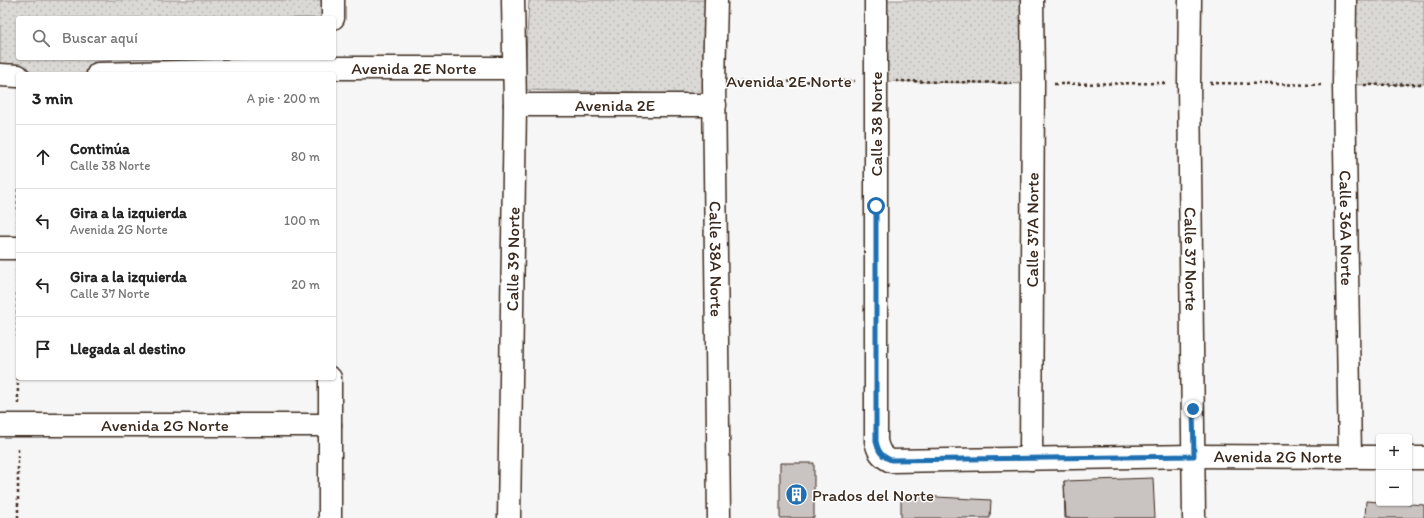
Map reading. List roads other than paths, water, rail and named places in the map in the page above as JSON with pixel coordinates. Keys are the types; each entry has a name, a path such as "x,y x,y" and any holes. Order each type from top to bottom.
{"street":[{"path":"333,0 334,16"},
{"name":"Calle 39 Norte","path":"509,518 515,105 513,68 513,0"},
{"name":"Calle 38A Norte","path":"716,0 714,82 720,518"},
{"name":"Calle 38 Norte","path":"876,0 876,441"},
{"name":"Calle 37A Norte","path":"1031,459 1032,0"},
{"name":"Calle 37 Norte","path":"1190,0 1189,82 1194,518"},
{"name":"Calle 36A Norte","path":"1345,0 1344,85 1350,457"},
{"name":"Avenida 2E Norte","path":"134,72 334,61 513,68"},
{"path":"0,75 16,76"},
{"name":"Avenida 2E","path":"515,105 715,105"},
{"path":"330,380 330,518"},
{"name":"Avenida 2G Norte","path":"9,425 330,425"},
{"name":"Avenida 2G Norte","path":"876,441 878,449 883,457 891,460 1194,456 1376,457"},
{"path":"1412,458 1424,458"}],"place":[{"name":"Prados del Norte","path":"797,495"}]}
